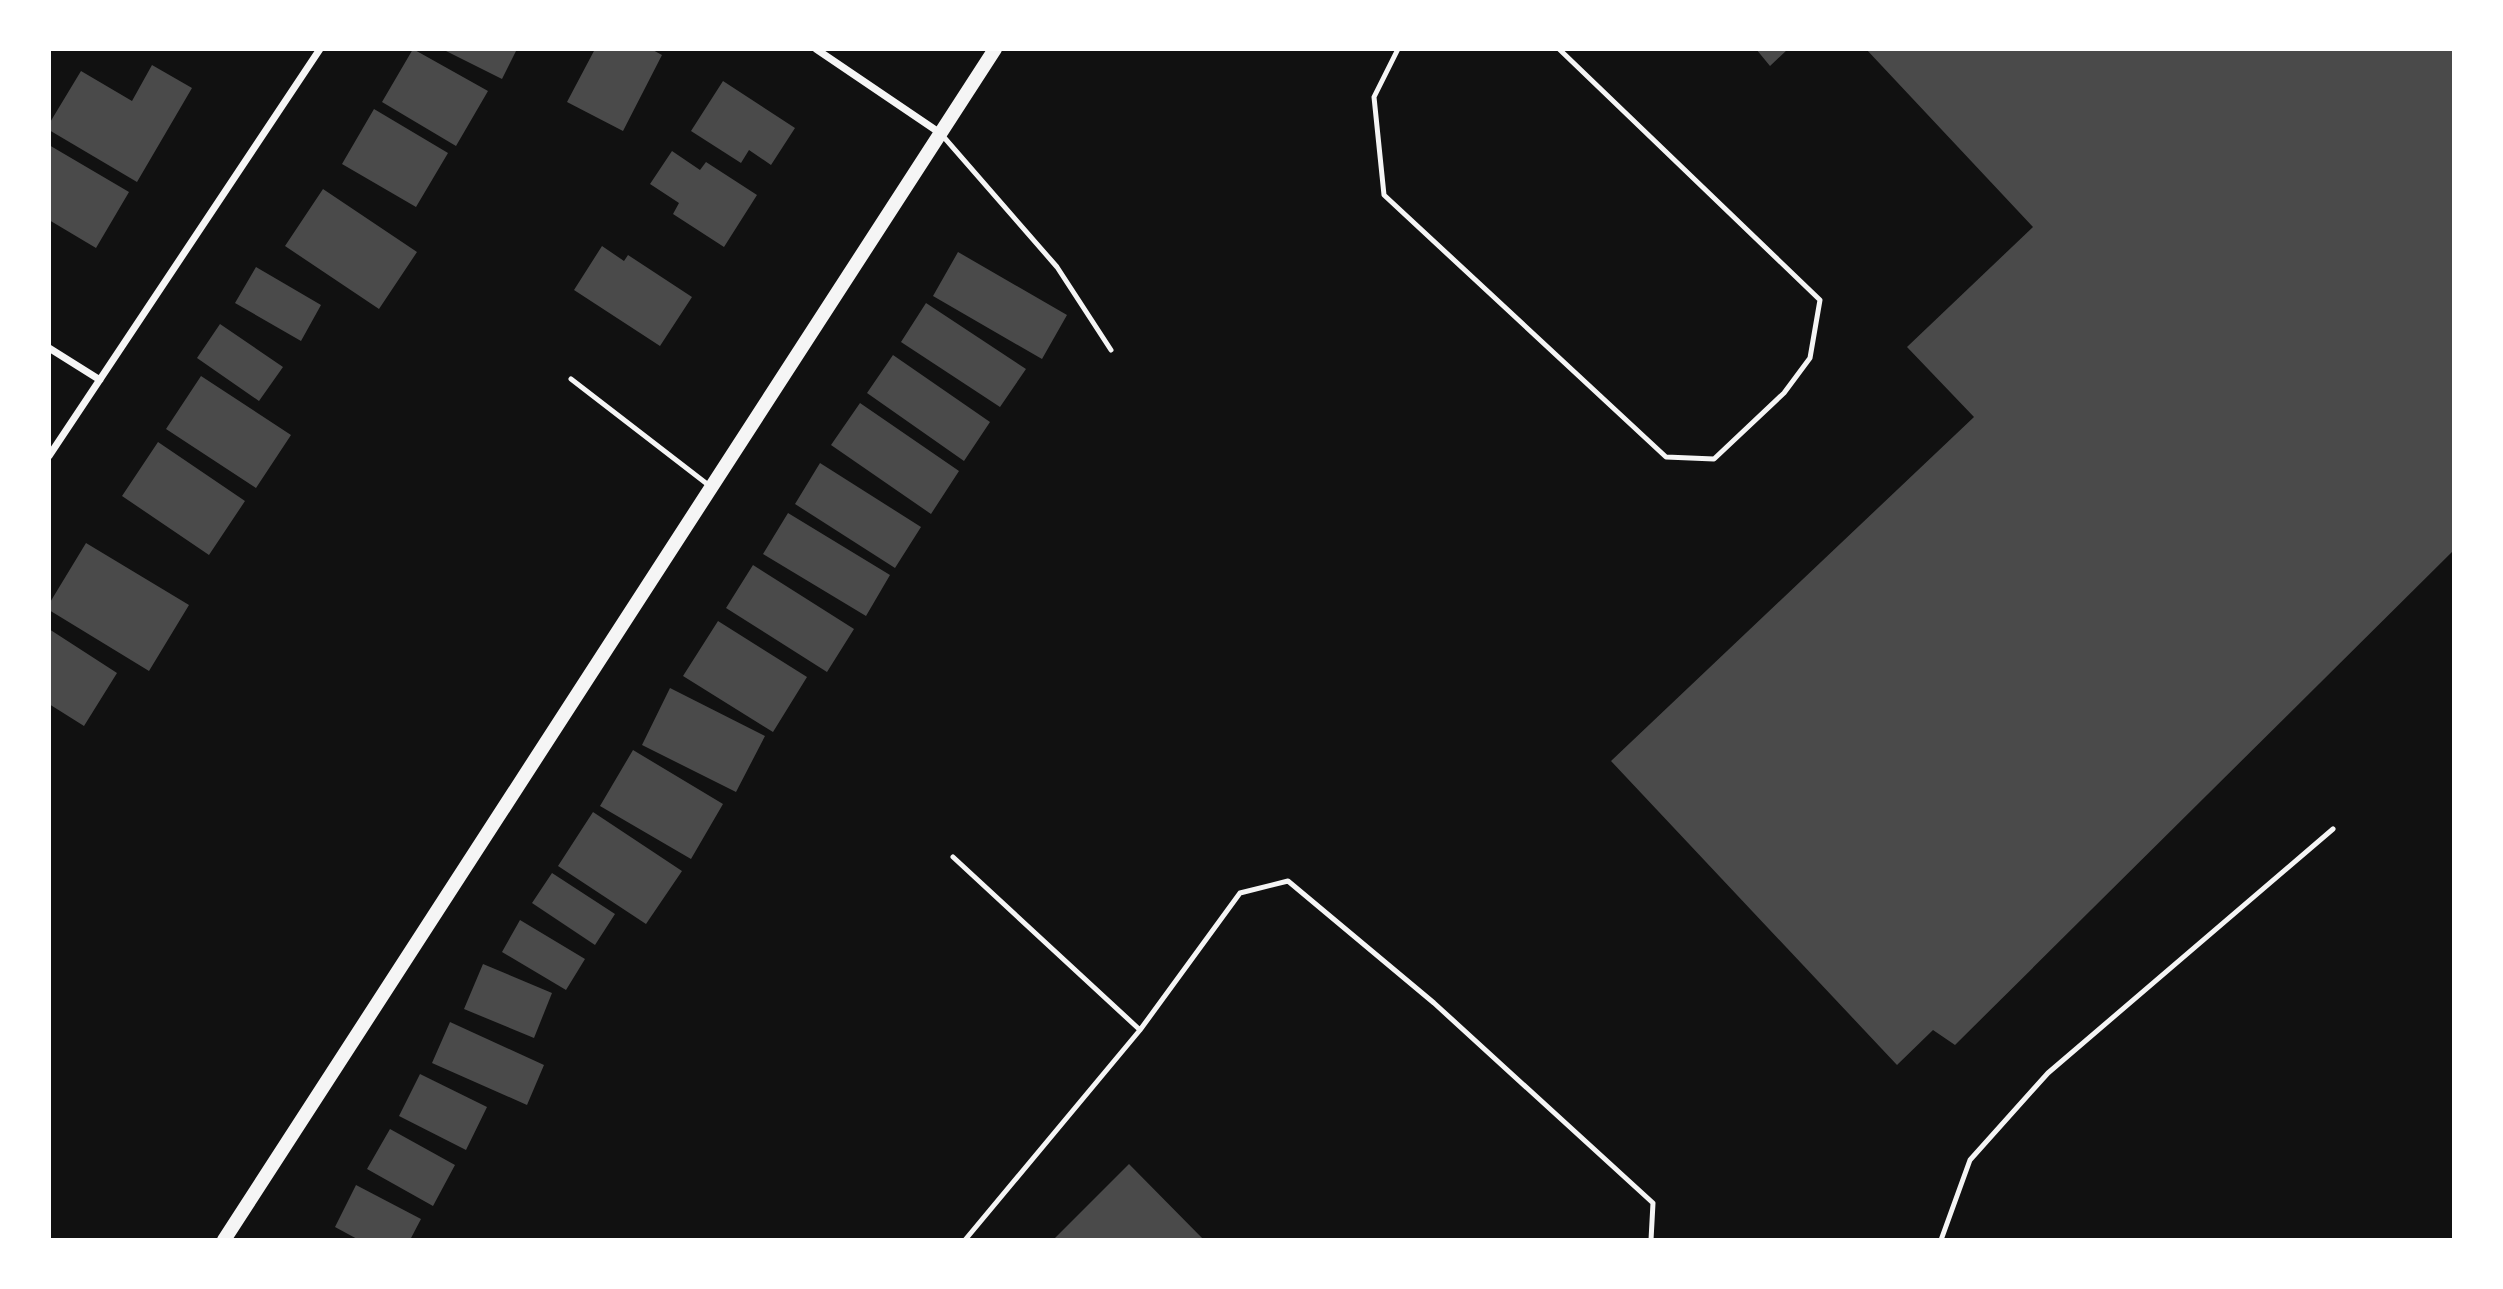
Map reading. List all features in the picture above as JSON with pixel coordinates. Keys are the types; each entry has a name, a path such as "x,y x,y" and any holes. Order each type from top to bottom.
{"main road":[{"path":"224,1240 995,49"}],"street":[{"path":"49,456 320,49"},
{"path":"816,49 940,134"},
{"path":"49,348 100,380"}],"lane":[{"path":"1398,49 1374,97 1384,195 1666,457 1714,459 1784,393 1810,358 1820,300 1559,49"},
{"path":"940,134 1057,267 1111,349"},
{"path":"571,379 711,487"},
{"path":"1941,1240 1970,1160 2048,1073 2333,829"},
{"path":"953,857 1140,1030"},
{"path":"965,1240 1140,1030 1240,893 1288,881 1434,1003 1653,1203 1651,1240"}],"building":[{"path":"413,49 488,91 456,146 382,102"},
{"path":"442,49 517,49 502,79"},
{"path":"595,49 651,49 662,55 623,131 567,102"},
{"path":"1756,49 1788,49 1770,66"},
{"path":"1866,49 2454,49 2454,550 1955,1045 1933,1030 1897,1065 1611,761 1974,417 1907,347 2033,227"},
{"path":"152,65 192,88 137,182 49,130 49,124 81,71 132,101"},
{"path":"723,81 795,128 771,165 749,150 741,163 691,131"},
{"path":"374,109 448,153 416,207 342,164"},
{"path":"49,145 129,192 96,248 49,220"},
{"path":"672,151 700,170 706,162 757,195 724,247 673,214 679,203 650,184"},
{"path":"323,189 417,252 379,309 285,246"},
{"path":"602,246 624,261 628,255 692,297 660,346 574,290"},
{"path":"958,252 1067,315 1042,359 933,296"},
{"path":"256,267 321,305 301,341 235,303"},
{"path":"926,303 1026,369 1000,407 901,342"},
{"path":"220,324 283,367 259,401 197,358"},
{"path":"893,355 990,422 964,461 867,393"},
{"path":"201,376 291,435 256,488 166,429"},
{"path":"860,403 959,471 931,514 831,445"},
{"path":"158,442 245,501 209,555 122,496"},
{"path":"820,463 921,527 895,568 795,504"},
{"path":"788,513 890,575 866,616 763,554"},
{"path":"86,543 189,605 149,671 49,610 49,604"},
{"path":"753,565 854,629 827,672 726,608"},
{"path":"718,621 807,677 773,732 683,676"},
{"path":"49,629 117,673 84,726 49,704"},
{"path":"670,688 765,736 736,792 642,745"},
{"path":"633,750 723,804 691,859 600,806"},
{"path":"593,812 682,871 646,924 558,866"},
{"path":"552,873 615,914 595,945 532,903"},
{"path":"520,920 585,959 566,990 502,952"},
{"path":"483,964 552,993 534,1038 464,1009"},
{"path":"450,1022 544,1065 527,1105 432,1063"},
{"path":"420,1074 487,1107 466,1150 399,1116"},
{"path":"390,1129 455,1165 433,1206 367,1169"},
{"path":"1129,1164 1204,1240 1053,1240"},
{"path":"356,1185 421,1219 410,1240 359,1240 335,1227"}]}
